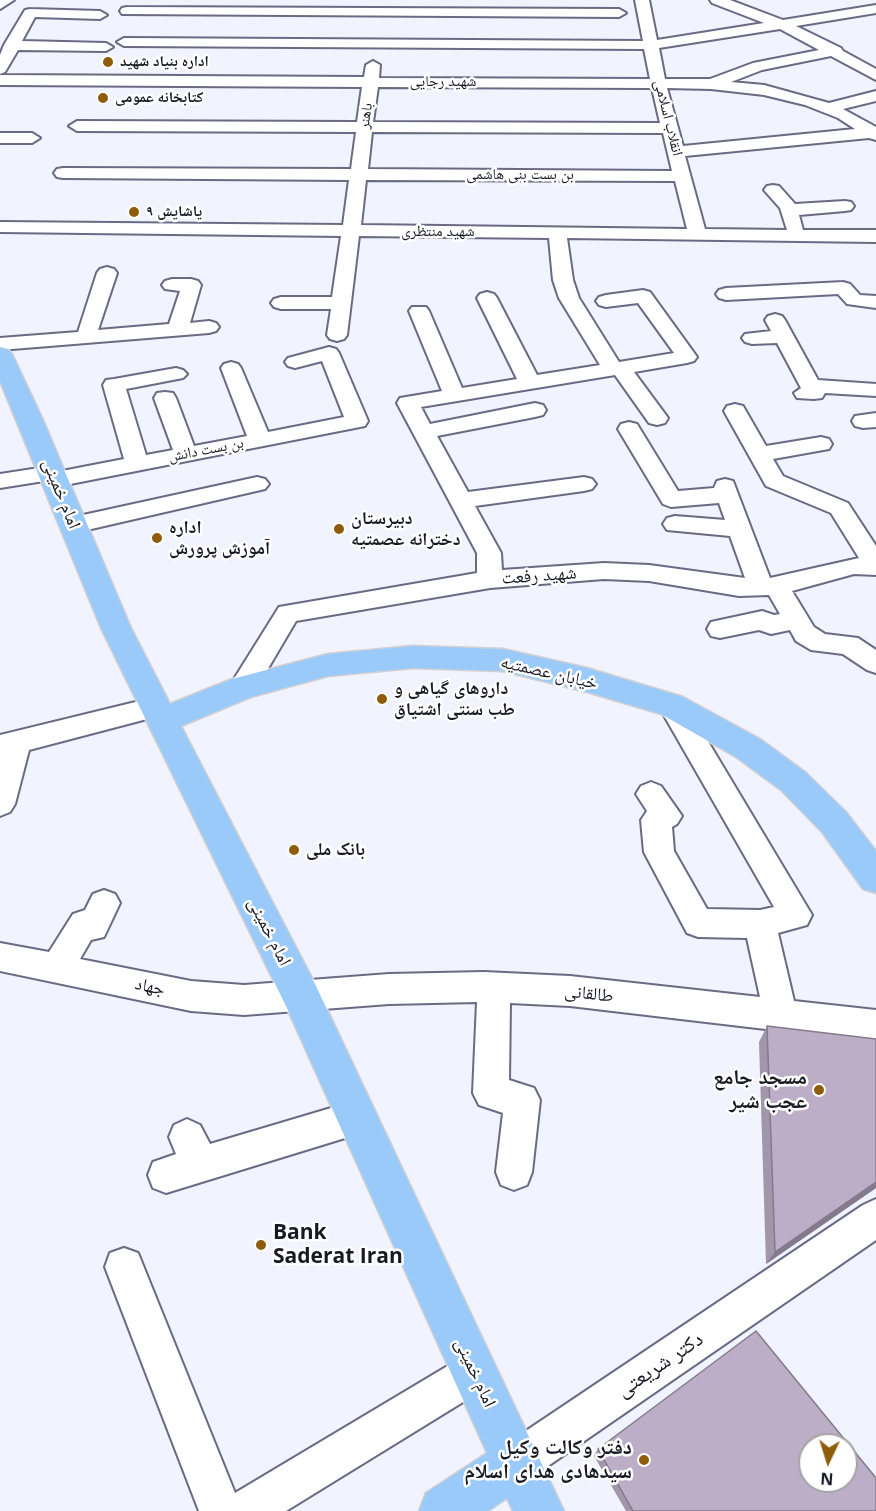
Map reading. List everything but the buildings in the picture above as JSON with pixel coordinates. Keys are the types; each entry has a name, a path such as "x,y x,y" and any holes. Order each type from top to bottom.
{"main road":[{"name":"امام خمینی","path":"0,354 54,476 116,628 301,996 539,1511"},
{"name":"خیابان عصمتیه","path":"159,714 243,687 328,665 413,657 503,660 587,680 672,705 748,748 793,781 834,822 876,878"},
{"name":"دکتر شریعتی","path":"444,1511 517,1462"}],"street":[{"path":"0,5 7,0"},
{"name":"انقلاب اسلامی","path":"642,0 658,83 697,234"},
{"path":"717,0 784,25 875,73"},
{"path":"127,11 379,6 619,13"},
{"name":"باهنر","path":"337,335 379,6"},
{"path":"124,42 651,45 876,9"},
{"path":"0,69 30,13 100,15"},
{"path":"809,21 834,33"},
{"path":"681,23 697,38"},
{"path":"11,45 106,47"},
{"path":"725,105 716,85 734,73 758,66 841,54 866,53"},
{"name":"شهید رجایی","path":"0,80 716,85 764,90 829,108 875,133"},
{"path":"829,108 876,96"},
{"path":"77,126 670,129"},
{"path":"676,152 875,133"},
{"path":"0,138 32,138"},
{"name":"بن بست بنی هاشمی","path":"63,173 682,176"},
{"path":"773,190 789,210 798,235"},
{"path":"789,210 845,206"},
{"name":"شهید منتظری","path":"0,227 876,236"},
{"path":"557,232 563,280 569,298 617,369 657,418"},
{"path":"86,337 107,273"},
{"path":"726,294 843,288 854,300 876,302"},
{"path":"178,329 189,291"},
{"path":"490,579 489,553 408,403 687,357 643,296 606,301"},
{"path":"487,298 530,383"},
{"path":"281,303 342,303"},
{"path":"419,311 454,395"},
{"path":"0,344 209,327"},
{"path":"752,338 780,328 807,390 876,390"},
{"name":"بن بست دانش","path":"0,481 138,464 357,421 328,353 295,362"},
{"path":"231,368 260,440"},
{"path":"138,464 114,385 176,374"},
{"path":"165,398 186,454"},
{"path":"425,432 535,410"},
{"path":"735,411 774,481 840,508 861,544 876,562"},
{"path":"629,429 671,499 726,491 739,529 769,586 797,619 806,634 820,643 849,645 876,663"},
{"path":"759,454 821,444"},
{"path":"74,525 257,484"},
{"path":"461,500 584,484"},
{"path":"675,524 739,529"},
{"name":"شهید رفعت","path":"243,687 288,613 490,579 604,571 649,573 739,587 769,586 854,566 876,567"},
{"path":"720,629 762,620 771,625 797,619"},
{"path":"651,794 667,816 656,820 659,852 699,923 760,924 796,915 672,705"},
{"path":"0,804 8,744 159,714"},
{"path":"57,968 84,924 93,927 104,903"},
{"path":"760,924 781,1015"},
{"name":"جهاد","path":"0,957 191,996 244,1000 301,996"},
{"path":"494,988 490,1092 522,1100 514,1172"},
{"name":"طالقانی","path":"301,996 389,989 494,988 570,991 876,1026"},
{"path":"166,1175 194,1151 358,1117"},
{"name":"دکتر شریعتی","path":"517,1462 876,1218"},
{"path":"124,1267 221,1511"},
{"path":"246,1511 475,1372"}],"place":[{"name":"اداره بنیاد شهید","path":"108,62"},
{"name":"کتابخانه عمومی","path":"103,98"},
{"name":"یاشایش ۹","path":"134,212"},
{"name":"دبیرستان دخترانه عصمتیه","path":"339,529"},
{"name":"اداره آموزش پرورش","path":"157,538"},
{"name":"داروهای گیاهی و طب سنتی اشتیاق","path":"382,699"},
{"name":"بانک ملی","path":"294,850"},
{"name":"مسجد جامع عجب شیر","path":"819,1090"},
{"name":"Bank Saderat Iran","path":"261,1245"},
{"name":"دفتر وکالت وکیل سیدهادی هدای اسلام","path":"644,1460"}]}
